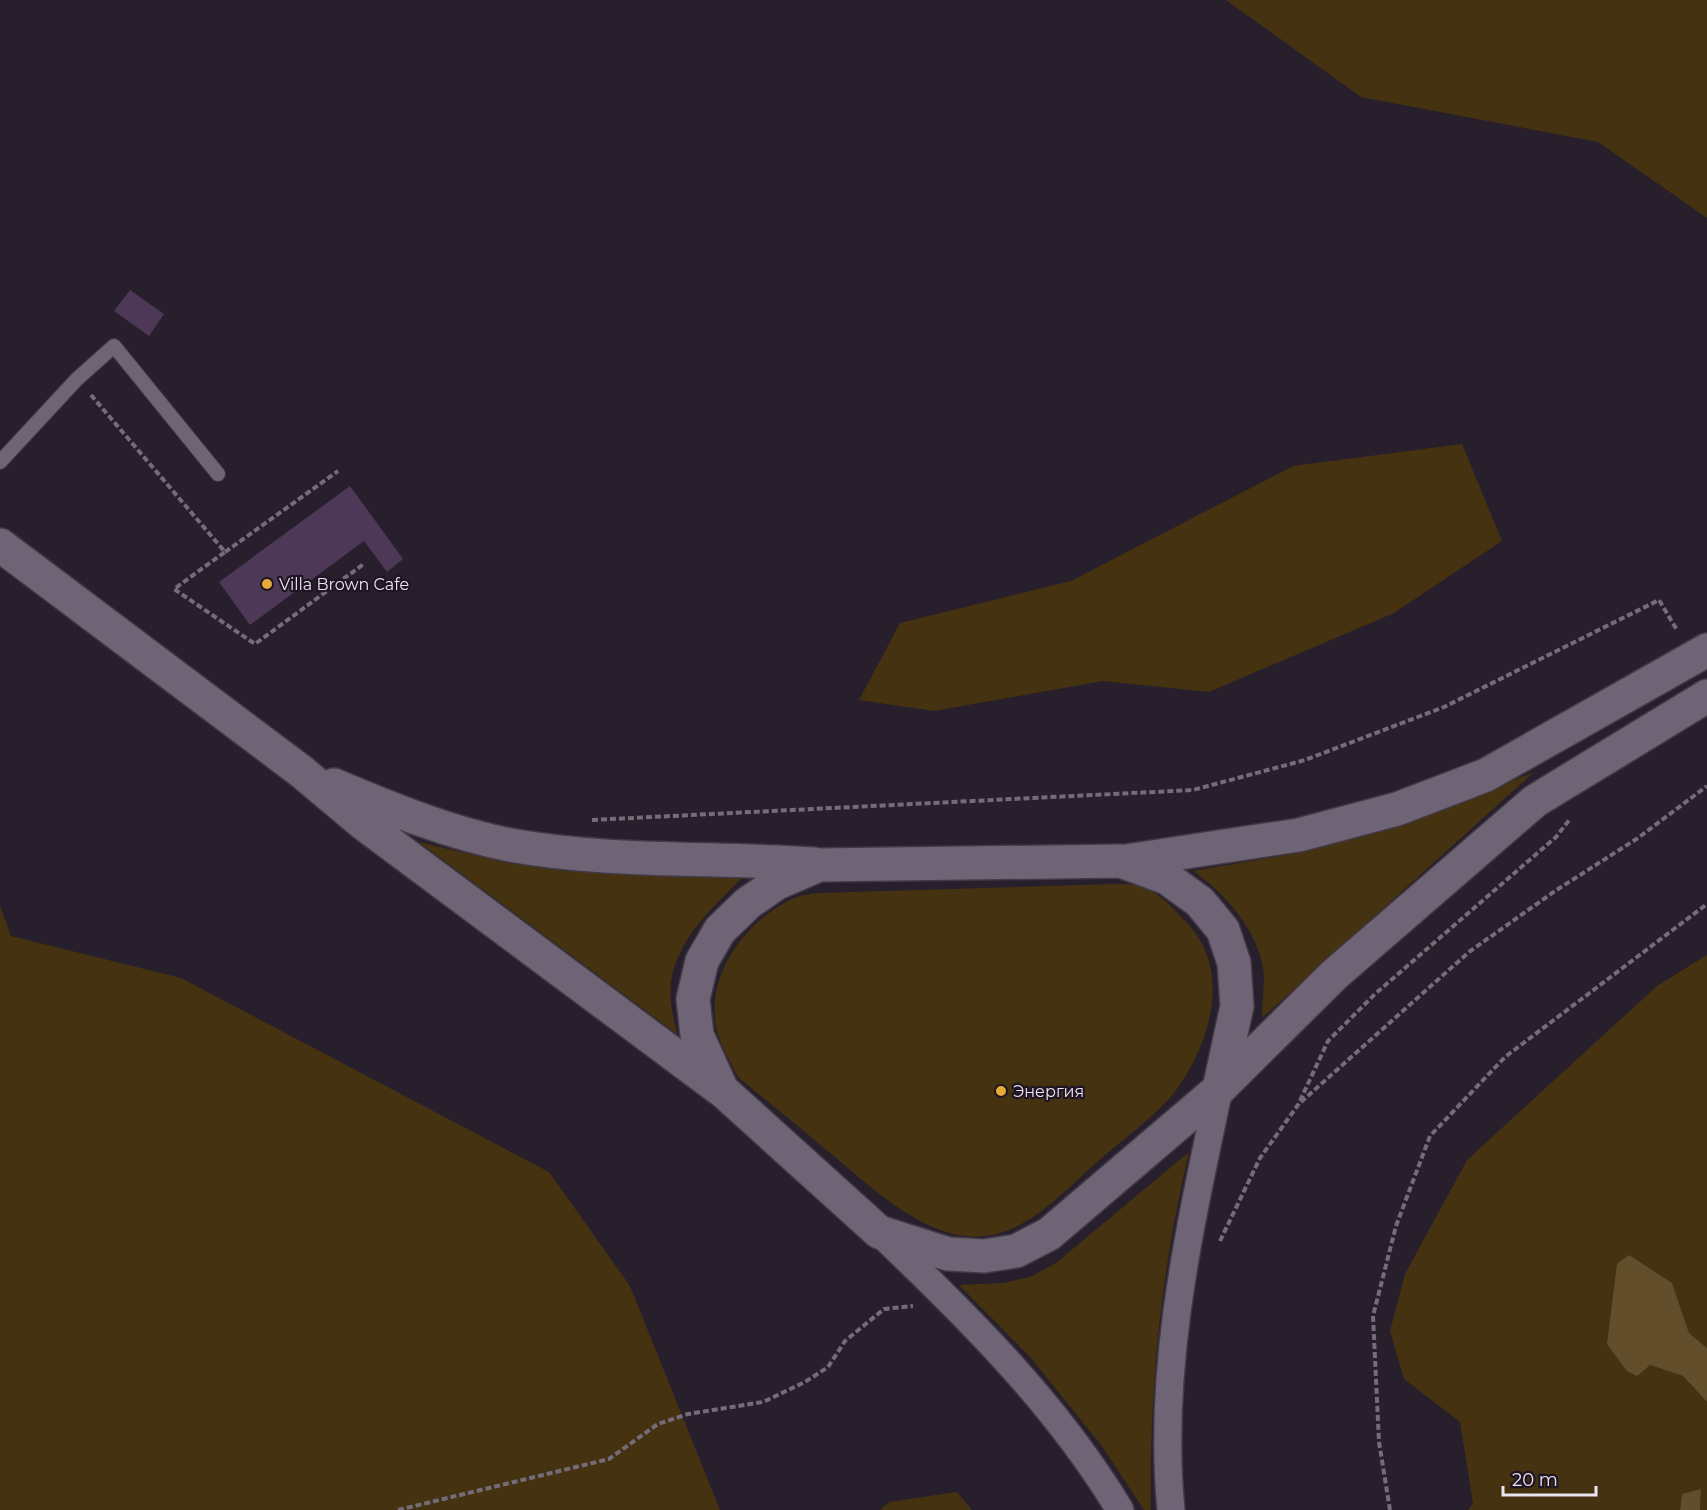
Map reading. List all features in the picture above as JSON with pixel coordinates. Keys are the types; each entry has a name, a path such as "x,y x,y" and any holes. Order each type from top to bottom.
{"street":[{"path":"0,545 302,772 364,824 722,1090 879,1232 953,1303 1018,1371 1083,1451 1120,1510"},
{"path":"302,772 412,818 510,845 616,857 819,865 1121,861 1299,835 1397,809 1486,775 1707,650"},
{"path":"879,1232 948,1254 984,1256 1016,1251 1049,1234 1219,1089 1334,975 1534,801 1707,696"},
{"path":"1121,861 1167,878 1200,902 1223,930 1234,963 1237,1006 1187,1240 1169,1380 1166,1462 1171,1510"},
{"path":"722,1090 697,1035 693,999 702,961 720,930 748,903 777,883 819,865"}],"lane":[{"path":"0,462 77,379 114,346 218,474"}],"path":[{"path":"77,379 225,552"},
{"path":"338,471 174,589 255,644 365,564"},
{"path":"585,821 1193,790 1305,760 1444,707 1659,600 1679,634"},
{"path":"1298,1105 1469,952 1555,891 1638,838 1707,786"},
{"path":"1218,1243 1260,1158 1298,1105 1328,1041 1375,994 1556,837 1576,812"},
{"path":"1390,1510 1379,1442 1373,1316 1396,1226 1430,1136 1505,1057 1707,903"},
{"path":"398,1510 609,1459 658,1424 688,1414 763,1402 805,1382 828,1367 845,1341 884,1309 953,1303"}],"shaded area":[{"path":"1226,0 1707,0 1707,218 1598,142 1361,97"},
{"path":"1462,444 1502,541 1394,613 1209,692 1103,681 934,711 859,700 900,623 1071,581 1293,466"},
{"path":"1534,772 1262,1018 1264,976 1257,945 1240,916 1229,903 1193,871 1303,852 1402,824"},
{"path":"419,842 507,863 614,874 742,878 703,918 682,949 675,965 671,983 671,1002 677,1034"},
{"path":"1138,885 1154,892 1177,912 1201,942 1209,963 1213,985 1206,1031 1187,1074 1158,1110 1038,1214 1004,1232 986,1236 966,1236 948,1232 911,1216 859,1177 738,1077 722,1046 717,1033 715,1007 717,987 724,969 733,951 759,921 795,898 819,893"},
{"path":"0,906 11,936 181,978 549,1172 630,1286 720,1510 0,1510"},
{"path":"1707,955 1707,1348 1689,1333 1672,1283 1650,1365 1683,1376 1707,1402 1707,1510 1700,1510 1701,1490 1682,1494 1680,1510 1468,1510 1473,1503 1460,1422 1404,1379 1390,1331 1405,1274 1467,1160 1657,986"},
{"path":"1189,1152 1164,1285 1152,1420 1151,1510 1144,1510 1101,1445 1031,1358 959,1285 1003,1283 1030,1277 1056,1263"},
{"path":"1629,1255 1672,1283 1689,1333 1707,1348 1707,1402 1683,1376 1650,1365 1637,1376 1627,1371 1607,1344 1617,1264"},
{"path":"1701,1489 1700,1510 1680,1510 1682,1494"},
{"path":"957,1492 972,1510 880,1510 889,1502"}],"building":[{"path":"130,290 164,314 149,336 114,311"},
{"path":"350,486 403,559 387,572 364,541 250,625 219,582"}],"place":[{"name":"Villa Brown Cafe","path":"267,584"},
{"name":"Энергия","path":"1001,1091"}]}
